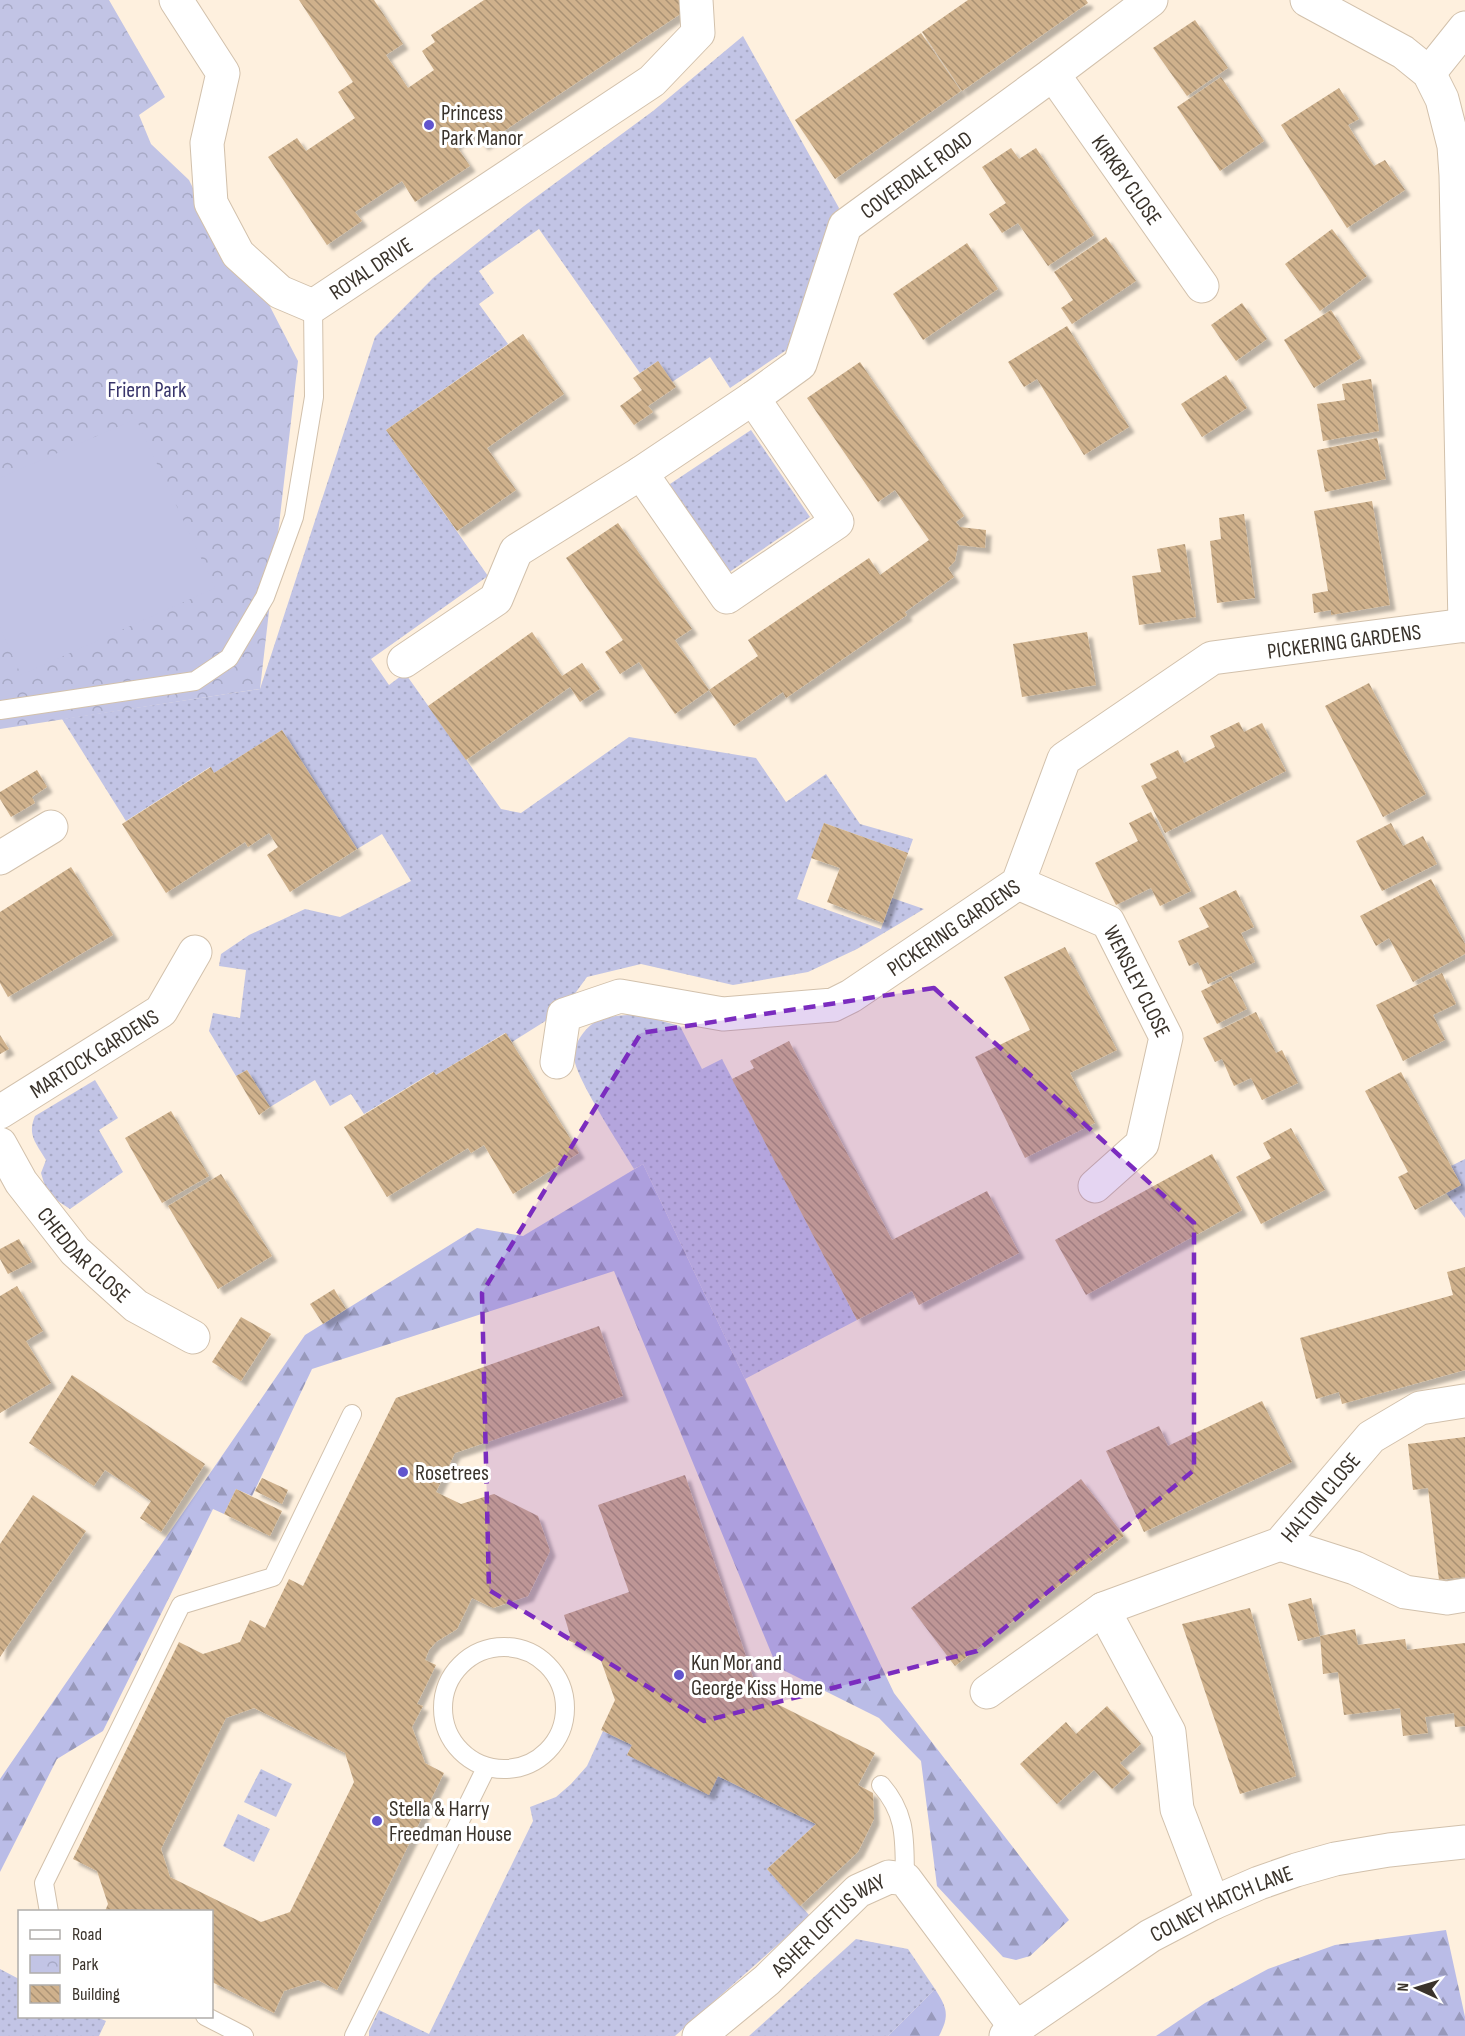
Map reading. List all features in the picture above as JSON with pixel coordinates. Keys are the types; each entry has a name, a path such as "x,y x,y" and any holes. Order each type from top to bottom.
{"street":[{"name":"ROYAL DRIVE","path":"176,0 223,73 207,143 211,203 238,254 280,292 313,306 652,81 698,33 696,0"},
{"name":"COVERDALE ROAD","path":"404,661 496,599 516,551 641,473 753,399 800,364 844,226 1151,0"},
{"path":"1307,0 1403,52 1429,73 1442,99 1454,146 1460,175 1465,626"},
{"path":"1429,73 1465,28"},
{"name":"KIRKBY CLOSE","path":"1053,74 1202,286"},
{"path":"641,473 727,597 837,522 753,399"},
{"name":"PICKERING GARDENS","path":"557,1062 564,1016 620,996 723,1014 833,1005 851,996 1018,883 1064,759 1212,658 1465,626"},
{"path":"0,858 51,827"},
{"name":"WENSLEY CLOSE","path":"1018,883 1108,922 1166,1037 1142,1144 1095,1186"},
{"name":"MARTOCK GARDENS","path":"0,1112 161,1011 195,952"},
{"name":"CHEDDAR CLOSE","path":"0,1144 21,1182 75,1251 136,1306 193,1337"},
{"name":"HALTON CLOSE","path":"987,1692 1103,1609 1280,1544 1371,1437 1420,1408 1464,1401"},
{"path":"1280,1544 1355,1568 1405,1592 1447,1598 1465,1595"},
{"path":"1103,1609 1169,1732 1176,1809 1213,1903"},
{"name":"COLNEY HATCH LANE","path":"1011,2032 1150,1936 1213,1903 1287,1873 1335,1859 1389,1850 1465,1842"},
{"name":"ASHER LOFTUS WAY","path":"699,2036 767,1980 858,1891 889,1877 905,1879 1011,2032"}],"lane":[{"path":"0,710 195,681 229,658 265,597 294,517 314,397 313,306"},
{"path":"49,1910 44,1883 181,1605 273,1577 352,1414"},
{"path":"497,1647 521,1649 543,1660 558,1678 565,1701 563,1726 552,1747 534,1762 511,1770 486,1768 465,1757 450,1738 443,1715 444,1691 456,1670 474,1654 497,1647"},
{"path":"354,2036 486,1768"},
{"path":"881,1785 893,1799 900,1816 903,1829 905,1879"},
{"path":"209,2018 244,2036"}],"highlighted area":[{"path":"934,988 1194,1223 1194,1470 977,1651 704,1721 489,1590 482,1293 641,1033"}],"green space":[{"name":"Friern Park","path":"0,0 109,0 165,97 139,115 151,144 189,180 229,262 262,291 298,361 260,689 0,729"},
{"path":"743,36 839,208 806,322 788,349 730,388 710,357 672,382 658,361 640,373 539,229 479,271 494,293 479,304 508,344 386,430 488,576 371,659 389,685 405,673 501,809 521,813 629,737 756,758 786,802 826,774 860,824 913,839 908,853 824,823 797,899 881,929 892,898 924,909 857,949 808,972 733,985 641,964 587,977 563,1010 512,1042 505,1033 436,1075 433,1072 364,1114 351,1094 330,1106 315,1080 270,1107 247,1070 236,1076 209,1031 213,1013 240,1018 246,970 219,966 221,954 249,935 305,909 340,917 411,881 382,834 357,849 282,730 214,773 210,767 126,821 62,719 260,689 375,337 433,278 524,206 653,111"},
{"path":"136,419 215,588 21,675 0,627 0,478"},
{"path":"751,430 810,517 728,573 667,486"},
{"path":"636,1014 680,1026 702,1069 722,1059 857,1320 745,1379 643,1164 634,1169 589,1095 576,1065 574,1056 576,1045 590,1026 607,1017"},
{"path":"95,1080 118,1118 99,1130 123,1172 70,1209 44,1192 46,1190 41,1173 46,1160 36,1144 32,1128 35,1116"},
{"path":"1465,1159 1465,1218 1446,1193 1461,1185 1451,1166"},
{"path":"643,1164 894,1693 1069,1920 1030,1956 1016,1960 1003,1957 937,1886 921,1761 879,1718 777,1667 614,1271 312,1369 252,1496 236,1489 224,1514 213,1509 103,1731 57,1759 0,1872 0,1779 305,1335 477,1228 523,1236"},
{"path":"603,1731 632,1745 627,1755 718,1776 816,1824 767,1869 810,1916 675,2036 369,2036 379,2010 429,2034 533,1821 530,1807 556,1797 571,1784 587,1766"},
{"path":"261,1769 292,1784 276,1817 244,1802"},
{"path":"238,1814 270,1829 254,1862 223,1846"},
{"path":"1446,1930 1465,2017 1465,2036 1156,2036 1205,2003 1268,1969 1335,1945"},
{"path":"856,1939 908,1949 935,1989 888,2036 749,2036"},
{"path":"0,1969 18,1978 18,2018 99,2018 106,2021 99,2036 0,2036"},
{"path":"935,1989 946,2012 945,2022 939,2036 888,2036"}],"building":[{"name":"Princess Park Manor","path":"299,0 374,0 403,44 386,55 408,88 434,70 422,51 435,42 431,35 484,0 691,0 694,5 483,145 474,132 455,144 470,166 415,202 402,181 355,212 362,221 327,245 268,157 297,138 306,151 355,118 338,92 353,82"},
{"path":"968,0 1086,0 1088,3 962,91 922,32"},
{"path":"1195,20 1228,68 1187,96 1153,48"},
{"path":"921,33 961,91 835,179 795,120"},
{"path":"1221,77 1264,141 1220,171 1177,107"},
{"path":"1339,88 1359,119 1348,125 1360,145 1374,166 1385,160 1405,190 1347,228 1281,125"},
{"path":"1011,148 1019,159 1036,148 1094,235 1048,266 1018,223 1002,233 989,214 1006,203 982,167"},
{"path":"1332,229 1367,276 1320,311 1285,264"},
{"path":"1106,237 1136,281 1072,324 1061,308 1073,300 1054,272"},
{"path":"967,243 998,289 923,340 893,294"},
{"path":"1242,303 1267,339 1236,361 1211,325"},
{"path":"1331,310 1361,358 1314,388 1284,340"},
{"path":"1067,326 1129,427 1084,455 1037,379 1024,387 1008,362"},
{"path":"523,334 564,394 487,448 516,490 457,531 386,430"},
{"path":"658,361 676,387 648,406 653,412 634,425 620,406 642,390 633,378"},
{"path":"860,362 964,516 956,522 960,527 986,530 985,548 958,545 955,561 948,568 954,577 905,612 907,615 786,698 783,692 734,726 709,690 758,656 748,640 869,558 880,575 929,540 895,490 878,502 807,398"},
{"path":"1226,375 1247,408 1202,437 1181,404"},
{"path":"1371,379 1379,431 1323,441 1317,404 1345,400 1342,384"},
{"path":"1377,438 1386,479 1325,492 1317,450"},
{"path":"1372,501 1390,605 1331,615 1331,610 1314,613 1312,594 1328,591 1314,511"},
{"path":"1244,514 1255,598 1217,603 1210,541 1221,539 1219,518"},
{"path":"618,523 692,629 675,640 709,690 675,714 639,662 620,674 605,652 623,640 566,558"},
{"path":"1185,544 1196,617 1139,625 1132,576 1161,572 1157,549"},
{"path":"532,632 562,676 582,663 600,689 580,702 570,687 466,760 428,706"},
{"path":"1087,632 1096,685 1022,697 1013,644"},
{"path":"1369,683 1426,794 1383,817 1325,706"},
{"path":"1239,722 1244,732 1262,723 1286,771 1165,833 1141,786 1157,778 1150,764 1178,750 1184,763 1215,747 1210,736"},
{"path":"282,730 357,849 290,892 267,855 278,847 269,833 248,847 245,842 166,893 122,824 211,767 214,773"},
{"path":"37,770 47,787 32,797 35,803 11,817 0,799 0,792"},
{"path":"1151,812 1191,891 1160,906 1151,888 1116,905 1095,863 1138,841 1129,823"},
{"path":"824,823 908,853 883,923 827,902 840,868 811,858"},
{"path":"1391,823 1403,846 1423,836 1437,864 1382,891 1356,841"},
{"path":"71,867 113,935 8,997 0,983 0,912"},
{"path":"1431,879 1465,944 1465,954 1413,982 1389,938 1376,946 1360,916"},
{"path":"1236,890 1254,927 1241,933 1255,962 1208,984 1198,962 1189,966 1178,941 1209,927 1199,908"},
{"path":"1065,947 1117,1050 1070,1073 1095,1123 1025,1158 975,1057 1030,1030 1004,977"},
{"path":"1442,973 1456,1004 1433,1015 1445,1040 1403,1061 1376,1005"},
{"path":"1231,976 1247,1009 1217,1024 1201,991"},
{"path":"1256,1012 1276,1053 1282,1050 1298,1083 1262,1100 1251,1078 1234,1086 1222,1059 1215,1062 1203,1038"},
{"path":"506,1033 579,1153 513,1194 484,1145 471,1153 468,1148 387,1197 344,1127 434,1072 436,1075"},
{"path":"0,1035 9,1049 0,1054"},
{"path":"789,1041 892,1240 987,1191 1019,1253 919,1305 912,1291 857,1320 732,1079 754,1068 750,1061"},
{"path":"247,1070 270,1107 259,1115 236,1076"},
{"path":"1401,1072 1461,1185 1415,1210 1398,1177 1408,1172 1365,1091"},
{"path":"171,1111 209,1176 162,1203 125,1138"},
{"path":"1291,1128 1325,1190 1261,1224 1236,1177 1271,1158 1263,1143"},
{"path":"1212,1154 1242,1210 1086,1295 1055,1240"},
{"path":"221,1174 272,1256 218,1289 168,1206"},
{"path":"19,1239 32,1262 8,1274 0,1259 0,1249"},
{"path":"1465,1267 1465,1370 1342,1404 1339,1392 1316,1399 1300,1338 1453,1295 1447,1272"},
{"path":"17,1286 43,1331 26,1341 51,1383 0,1413 0,1296"},
{"path":"334,1289 346,1309 323,1324 310,1304"},
{"path":"241,1317 271,1334 241,1381 212,1362"},
{"path":"599,1326 623,1396 455,1453 436,1492 461,1504 494,1494 538,1516 550,1551 528,1596 493,1608 472,1598 457,1629 436,1642 429,1650 425,1660 436,1665 417,1704 423,1706 412,1727 425,1763 444,1773 337,1990 318,1980 284,1991 274,2013 213,1982 213,1910 105,1910 108,1904 97,1871 73,1859 179,1642 203,1654 240,1642 250,1620 265,1628 289,1579 303,1586 396,1398","holes":["254,1708 345,1753 354,1782 290,1912 261,1922 170,1877 161,1849 226,1718"]},
{"path":"72,1375 205,1464 161,1532 140,1518 151,1501 128,1485 105,1470 94,1486 29,1443"},
{"path":"1262,1401 1292,1462 1144,1532 1106,1451 1159,1426 1168,1446"},
{"path":"1465,1437 1465,1577 1439,1580 1428,1488 1413,1490 1408,1444"},
{"name":"Kun Mor and George Kiss Home","path":"685,1475 759,1695 875,1753 858,1785 873,1793 874,1819 858,1852 800,1906 767,1869 816,1824 718,1776 709,1795 627,1755 632,1745 601,1730 615,1700 599,1655 568,1640 570,1635 564,1615 629,1592 598,1505"},
{"path":"262,1478 288,1490 282,1504 255,1491"},
{"path":"1081,1479 1124,1536 955,1666 911,1608"},
{"path":"236,1489 282,1511 270,1536 224,1514"},
{"path":"33,1495 86,1531 0,1657 0,1544"},
{"path":"1311,1598 1320,1636 1298,1641 1288,1604"},
{"path":"1250,1608 1296,1776 1240,1794 1182,1624"},
{"path":"1355,1629 1358,1645 1405,1639 1407,1650 1465,1643 1465,1726 1455,1727 1454,1713 1425,1717 1428,1733 1403,1736 1400,1708 1344,1715 1338,1672 1323,1674 1320,1636"},
{"path":"1107,1706 1141,1744 1120,1763 1130,1773 1112,1789 1094,1770 1057,1804 1020,1764 1066,1722 1076,1734"}],"place":[{"name":"Princess Park Manor","path":"429,125"},
{"name":"Rosetrees","path":"403,1472"},
{"name":"Kun Mor and George Kiss Home","path":"679,1675"},
{"name":"Stella & Harry Freedman House","path":"377,1821"}]}
